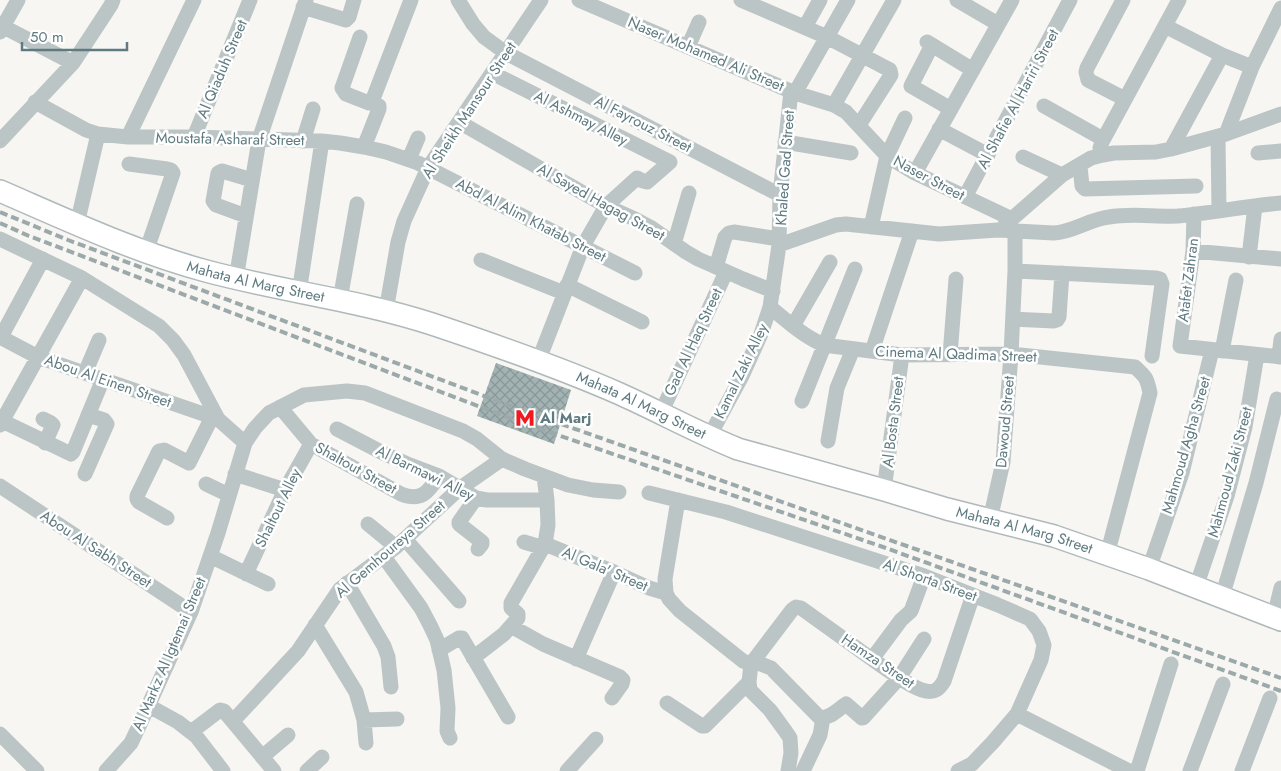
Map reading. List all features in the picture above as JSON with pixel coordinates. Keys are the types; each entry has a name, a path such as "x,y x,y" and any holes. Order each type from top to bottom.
{"main road":[{"name":"Mahata Al Marg Street","path":"0,191 146,252 236,279 340,300 429,323 538,362 618,394 738,449 925,503 1054,536 1149,569 1277,619"}],"street":[{"path":"18,0 1,28 73,63"},
{"path":"128,137 194,0"},
{"name":"Al Qiaduh Street","path":"194,137 250,0"},
{"path":"236,279 259,140 305,4 346,20 349,17 354,0"},
{"path":"373,103 411,0"},
{"name":"Al Fayrouz Street","path":"458,0 473,24 484,37 506,53 780,195"},
{"name":"Al Sheikh Mansour Street","path":"386,311 398,242 404,221 428,168 542,0"},
{"name":"Naser Mohamed Ali Street","path":"579,0 793,92 834,106"},
{"path":"741,0 827,37 890,70 891,72 859,126"},
{"path":"805,27 820,0"},
{"path":"793,92 848,0"},
{"path":"834,106 894,0"},
{"path":"957,0 998,24"},
{"path":"915,173 1012,0"},
{"name":"Al Shafie Al Hariri Street","path":"965,197 1070,0"},
{"path":"1123,0 1086,68 1086,72 1088,80 1125,99"},
{"path":"1103,155 1100,148 1103,139 1179,0"},
{"path":"0,141 73,63 109,2"},
{"path":"1219,211 1222,135 1281,8"},
{"path":"688,47 699,22"},
{"path":"1165,26 1222,55 1252,67"},
{"path":"360,37 342,88 346,94 378,106 379,109 364,146"},
{"path":"951,109 911,86 930,44 972,70"},
{"path":"1171,149 1222,55"},
{"name":"Al Ashmay Alley","path":"492,73 670,162 647,182 636,178 606,206"},
{"name":"Khaled Gad Street","path":"780,242 780,195 785,142 793,92"},
{"name":"Moustafa Asharaf Street","path":"35,102 86,130 98,134 128,137 194,137 340,142 386,152 428,168"},
{"name":"Naser Street","path":"834,106 846,112 886,156 915,173 965,197 1013,226"},
{"path":"1044,106 1103,139"},
{"path":"303,141 313,109"},
{"path":"1013,226 1062,176 1091,158 1114,153 1156,152 1171,149 1222,135 1281,114"},
{"path":"871,227 886,156 905,118"},
{"name":"Al Sayed Hagag Street","path":"459,122 606,206 635,218 698,259 773,291"},
{"path":"940,129 988,155"},
{"path":"77,224 98,134"},
{"path":"408,159 418,138"},
{"path":"299,292 322,141"},
{"path":"785,142 851,154"},
{"path":"1258,154 1281,151"},
{"path":"1023,157 1062,176"},
{"path":"129,164 168,169 173,173 146,252"},
{"path":"1080,166 1082,186 1085,189 1196,186"},
{"name":"Abd Al Alim Khatab Street","path":"428,168 635,273"},
{"path":"246,216 216,205 213,201 219,172 222,171 252,180"},
{"path":"674,244 689,193"},
{"path":"780,242 836,225 846,224 939,234 998,230 1013,226 1040,233 1062,233 1105,217 1169,216 1281,203"},
{"path":"340,300 357,204"},
{"path":"538,362 582,246 606,206"},
{"path":"1250,257 1254,206"},
{"name":"Atafet Zahran","path":"1194,214 1192,251 1180,346 1217,350"},
{"name":"Dawoud Street","path":"990,520 1003,462 1013,319 1015,271 1013,226"},
{"name":"Gad Al Haq Street","path":"661,413 721,270 725,237 729,233 734,232 780,242"},
{"path":"872,352 912,232"},
{"path":"0,240 82,278 159,326 184,355 215,418 245,444"},
{"name":"Kamal Zaki Alley","path":"709,436 742,376 762,334 770,307 780,242"},
{"path":"1192,251 1281,259"},
{"path":"0,337 43,259"},
{"path":"482,260 566,289 642,322"},
{"path":"793,326 830,262"},
{"path":"802,402 855,269"},
{"path":"1015,271 1160,279 1162,284 1152,356"},
{"path":"1013,319 1057,320 1059,317 1062,273"},
{"path":"82,278 1,423 68,454 72,454 102,379"},
{"path":"950,355 956,279"},
{"name":"Mahmoud Agha Street","path":"1149,569 1182,473 1236,280"},
{"name":"Cinema Al Qadima Street","path":"770,307 814,341 853,349 902,355 1011,354 1135,368 1145,376 1150,393 1107,555"},
{"name":"Abou Al Einen Street","path":"0,337 38,357 215,418"},
{"path":"1217,350 1280,357 1281,339"},
{"path":"86,373 99,340"},
{"path":"828,441 837,388 853,349"},
{"name":"Al Bosta Street","path":"884,490 902,355"},
{"name":"Mahmoud Zaki Street","path":"1196,587 1227,496 1245,427 1257,355"},
{"name":"Al Markz Al Igtemai Street","path":"106,771 131,743 149,706 191,612 245,444 255,428 269,413 304,395 347,391 365,393 463,431 477,439 502,459 525,469 568,485 593,490 619,492"},
{"path":"1222,597 1256,483 1277,399"},
{"name":"Shaltout Street","path":"280,408 311,444 400,494 415,497 423,495 439,476"},
{"path":"86,474 107,424 104,420 88,415"},
{"path":"166,518 138,501 137,496 159,451 164,450 189,463 215,418"},
{"path":"43,419 53,425 45,442"},
{"name":"Al Barmawi Alley","path":"337,429 385,454 439,476 476,498 487,500 547,500"},
{"name":"Shaltout Alley","path":"246,574 285,490 311,444"},
{"name":"Al Gemhoureya Street","path":"233,720 298,651 333,598 347,583 384,558 459,489 502,459"},
{"path":"235,474 285,490"},
{"path":"473,658 504,634 518,618 518,614 511,608 512,603 545,546 548,525 544,476"},
{"path":"206,484 229,495"},
{"name":"Abou Al Sabh Street","path":"0,486 191,612"},
{"name":"Al Shorta Street","path":"650,493 726,512 924,576 1007,608 1030,619 1039,631 1044,645 1041,660 1017,714 993,742 978,767 958,771"},
{"path":"476,498 459,524 482,542 478,549"},
{"name":"Al Gala' Street","path":"678,500 665,578 666,593 669,599 743,661 771,668 819,717 823,718"},
{"path":"368,524 401,543 459,601"},
{"name":"Al Gala' Street","path":"524,542 545,546 666,593"},
{"path":"210,556 268,584"},
{"path":"384,558 421,608 437,640 444,670 450,738"},
{"path":"576,659 614,572"},
{"path":"872,659 901,620 911,611 924,576"},
{"path":"347,583 384,646 388,657 391,687"},
{"path":"1277,619 1281,588"},
{"name":"Hamza Street","path":"751,664 792,610 800,608 899,678 920,690 934,691 939,689 944,681 973,595"},
{"path":"315,625 356,692 364,720 366,743"},
{"path":"511,626 543,644 620,677 623,680 622,684 612,698"},
{"path":"439,650 461,637 508,717"},
{"path":"804,771 820,736 823,718 846,704 863,718 899,678 924,639"},
{"path":"751,664 750,690 770,710 790,738 791,753 788,771"},
{"path":"1137,771 1171,664"},
{"path":"666,703 702,726 705,726 749,682"},
{"path":"1190,771 1224,684"},
{"path":"1242,771 1270,698"},
{"path":"149,706 178,722 196,736 223,771"},
{"path":"191,732 220,710 224,711 274,771"},
{"path":"1017,714 1129,771"},
{"path":"364,720 398,719"},
{"path":"0,734 37,771"},
{"path":"262,757 288,735"},
{"path":"567,771 596,739"},
{"path":"307,771 322,757"}],"building":[{"path":"496,363 571,390 554,444 477,416"}],"railway":[{"path":"0,212 68,240 527,412 1281,678"},
{"path":"0,223 29,236 523,423 883,547 1281,691"}],"place":[{"name":"Al Marj","path":"525,418"}]}
